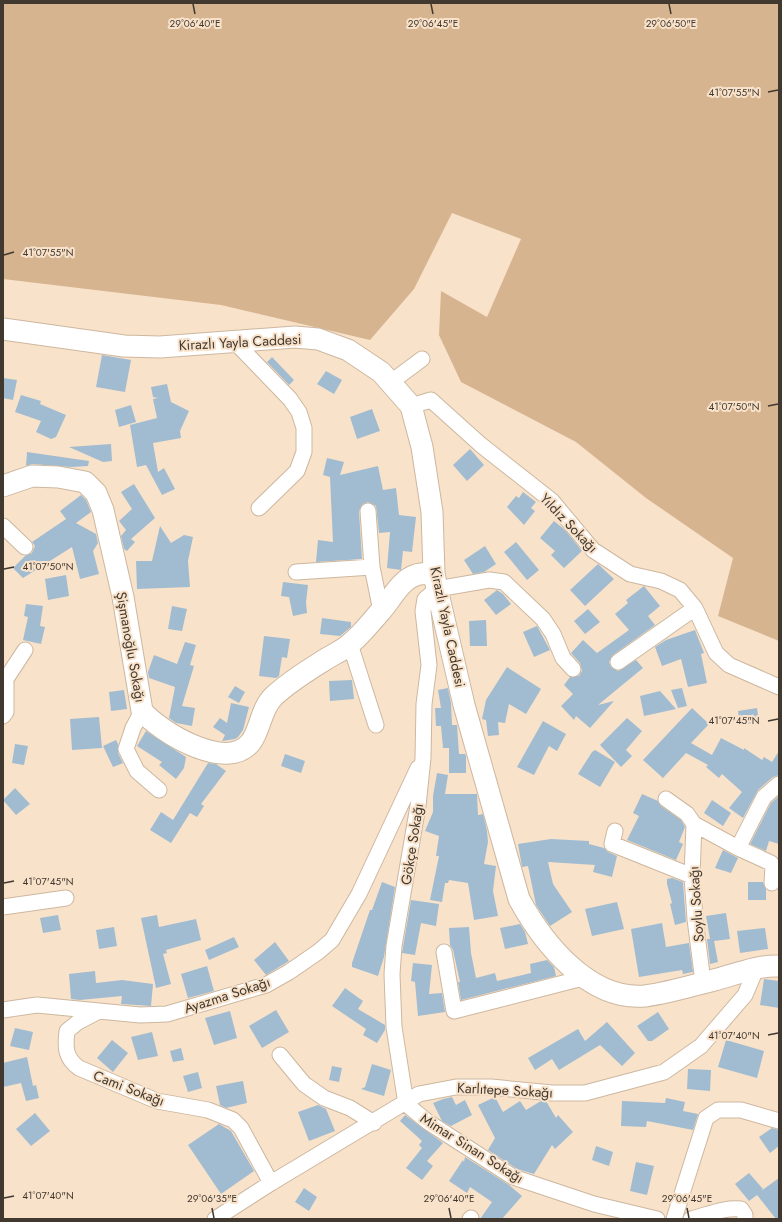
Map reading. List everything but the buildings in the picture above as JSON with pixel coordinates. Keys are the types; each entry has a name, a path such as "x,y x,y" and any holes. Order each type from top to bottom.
{"main road":[{"name":"Kirazlı Yayla Caddesi","path":"3,329 124,346 160,347 233,340 295,337 318,339 348,350 380,372 391,382 411,406 422,447 432,512 435,581 464,706 520,899 531,921 558,953 583,978 602,988 624,994 644,996 756,969 779,966"},
{"name":"Şişmanoğlu Sokağı","path":"3,486 32,476 58,477 85,482 96,493 103,510 123,597 142,711 150,720 174,737 215,753 242,750 250,743 259,729 265,709 272,698 295,678 350,644 381,611 405,581 416,575 435,581"}],"street":[{"path":"233,340 290,399 299,412 304,428 304,452 297,471 259,508"},
{"path":"391,382 422,359"},
{"name":"Yıldız Sokağı","path":"411,406 431,400 481,445 552,501 593,550 630,574 662,580 680,590 695,608 716,653 729,665 779,687"},
{"path":"368,511 372,567 381,611"},
{"path":"3,526 25,547"},
{"path":"296,572 372,567"},
{"path":"435,581 489,580 504,582 543,619 553,634 563,658 573,669"},
{"name":"Gökçe Sokağı","path":"406,1104 394,1027 394,946 418,806 423,758 424,704 429,666 423,611 425,599 435,581"},
{"path":"618,662 695,608"},
{"path":"350,644 376,725"},
{"path":"3,716 6,712 6,679 26,650"},
{"path":"142,711 133,728 126,749 137,771 159,790"},
{"name":"Ayazma Sokağı","path":"3,1010 37,1004 140,1015 167,1014 266,985 318,952 332,940 359,894 423,758"},
{"path":"738,848 764,797 779,784"},
{"path":"666,799 687,814 694,824 738,848 771,863 773,867 772,883"},
{"name":"Soylu Sokağı","path":"694,824 692,876 695,919 703,982"},
{"path":"615,831 612,844 692,876"},
{"path":"3,908 66,898"},
{"path":"444,952 454,1011 583,978"},
{"name":"Karlıtepe Sokağı","path":"215,1219 270,1183 374,1123 420,1094 456,1087 491,1087 552,1093 585,1093 664,1072 701,1046 745,995 756,969"},
{"name":"Cami Sokağı","path":"99,1011 78,1022 67,1031 67,1055 72,1063 79,1068 158,1101 208,1110 233,1120 241,1128 270,1183"},
{"path":"280,1055 304,1084 324,1098 350,1108 374,1123"},
{"name":"Mimar Sinan Sokağı","path":"406,1104 428,1122 513,1177 594,1204 657,1219"},
{"path":"674,1219 706,1118 718,1110 741,1110 779,1121"},
{"path":"691,1219 722,1210 735,1209 741,1209 745,1215 745,1219"}],"shaded area":[{"path":"3,3 779,3 779,641 718,616 733,558 646,498 576,442 461,382 439,335 441,291 487,317 521,239 452,213 414,289 370,340 221,305 3,279"}]}
